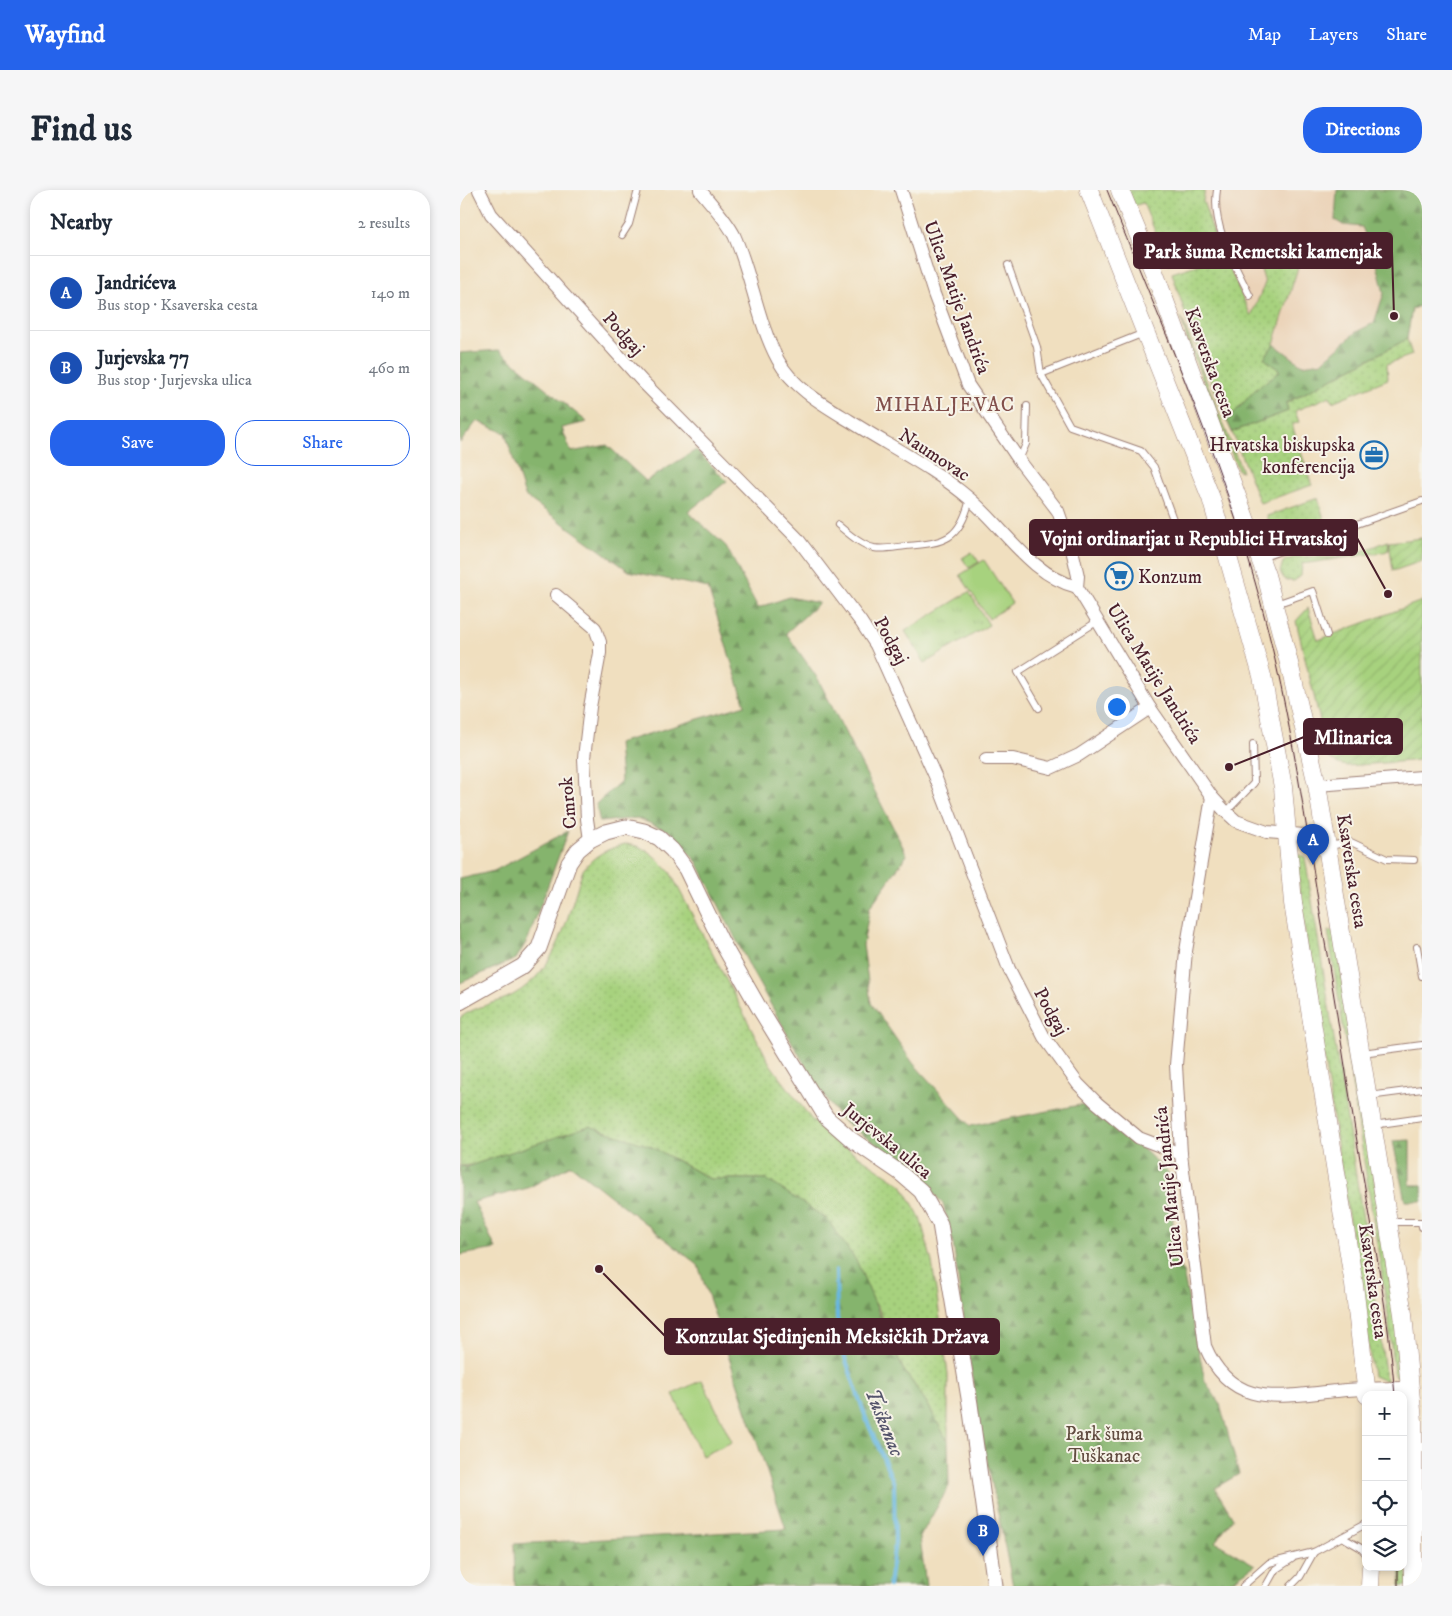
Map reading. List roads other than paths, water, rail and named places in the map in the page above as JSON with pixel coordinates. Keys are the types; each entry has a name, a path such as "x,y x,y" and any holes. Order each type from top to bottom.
{"main road":[{"name":"Ksaverska cesta","path":"1089,190 1211,498 1250,628 1262,676 1283,787 1286,834 1298,934 1355,1295 1366,1391"},
{"name":"Ksaverska cesta","path":"1120,190 1156,277 1275,604 1317,785 1389,1222 1402,1314 1413,1420 1418,1543 1413,1586"},
{"path":"1370,1586 1371,1571"}],"street":[{"name":"Podgaj","path":"479,190 491,214 642,381 797,538 861,622 876,644 924,750 973,869 1009,969 1044,1037 1078,1084 1097,1103 1139,1138 1181,1154"},
{"name":"Naumovac","path":"700,190 734,235 754,301 778,360 787,374 814,399 948,482 970,499 1029,558 1052,575 1077,588"},
{"name":"Ulica Matije Jandrića","path":"901,190 934,294 968,385 1018,460 1058,511 1073,554 1078,576 1077,588 1099,620 1150,708 1212,797 1236,821 1253,829 1326,840"},
{"name":"Cmrok","path":"460,1002 523,966 539,948 569,863 578,850 590,840 584,758 590,707 600,653 600,642 595,628 556,594"},
{"path":"986,759 1013,759 1051,768 1079,755 1150,708"},
{"path":"1317,785 1422,777"},
{"name":"Ulica Matije Jandrića","path":"1212,797 1186,951 1176,1075 1181,1154 1205,1346 1220,1373 1242,1389 1267,1396 1362,1392"},
{"name":"Jurjevska ulica","path":"590,840 606,832 626,827 644,831 659,838 672,850 686,869 722,943 758,1006 826,1117 852,1140 899,1172 922,1191 931,1205 940,1224 970,1404 995,1586"},
{"name":"Ulica Matije Jandrića","path":"1377,1391 1410,1388"}],"lane":[{"path":"622,235 630,224 638,190"},
{"path":"1217,190 1217,212 1228,250 1250,296"},
{"path":"1008,265 1036,347 1041,374 1070,426 1141,451 1154,467 1178,533"},
{"path":"1041,374 1146,332"},
{"path":"1018,460 1026,444 1027,406"},
{"path":"838,525 864,544 876,549 940,542 950,538 959,528 966,516 970,499"},
{"path":"1260,559 1422,501"},
{"path":"1275,604 1313,591 1327,635"},
{"path":"1039,708 1018,672 1099,620"},
{"path":"1226,812 1254,783 1253,744"},
{"path":"1326,840 1352,842 1387,859 1414,860"},
{"path":"1417,947 1422,976"},
{"path":"1361,1053 1422,1044"},
{"path":"1368,1097 1422,1089"},
{"path":"1372,1125 1422,1118"},
{"path":"1389,1222 1421,1222 1422,1227"},
{"path":"1413,1420 1422,1436"},
{"path":"1243,1586 1269,1563 1314,1552 1362,1526"},
{"path":"1342,1537 1362,1549"},
{"path":"1291,1586 1300,1577 1314,1552"},
{"path":"1266,1586 1276,1570 1297,1556"}],"waterway":[{"name":"Tuškanac","path":"836,1270 837,1317 841,1346 867,1421 894,1483 895,1542 889,1586"}],"tram line":[{"path":"1107,190 1186,384 1223,482 1255,582 1276,665 1301,792 1381,1281 1395,1391"},
{"path":"1398,1571 1398,1586"}],"place":[{"name":"Park šuma Remetski kamenjak","path":"1394,316"},
{"name":"Hrvatska biskupska konferencija","path":"1374,455"},
{"name":"Konzum","path":"1119,576"},
{"name":"Vojni ordinarijat u Republici Hrvatskoj","path":"1388,594"},
{"name":"Mlinarica","path":"1229,767"},
{"name":"Jandrićeva","path":"1313,865"},
{"name":"Konzulat Sjedinjenih Meksičkih Država","path":"599,1269"},
{"name":"Jurjevska 77","path":"983,1556"}],"district":[{"name":"MIHALJEVAC","path":"945,404"}],"park label":[{"name":"Park šuma Tuškanac","path":"1104,1444"}]}
